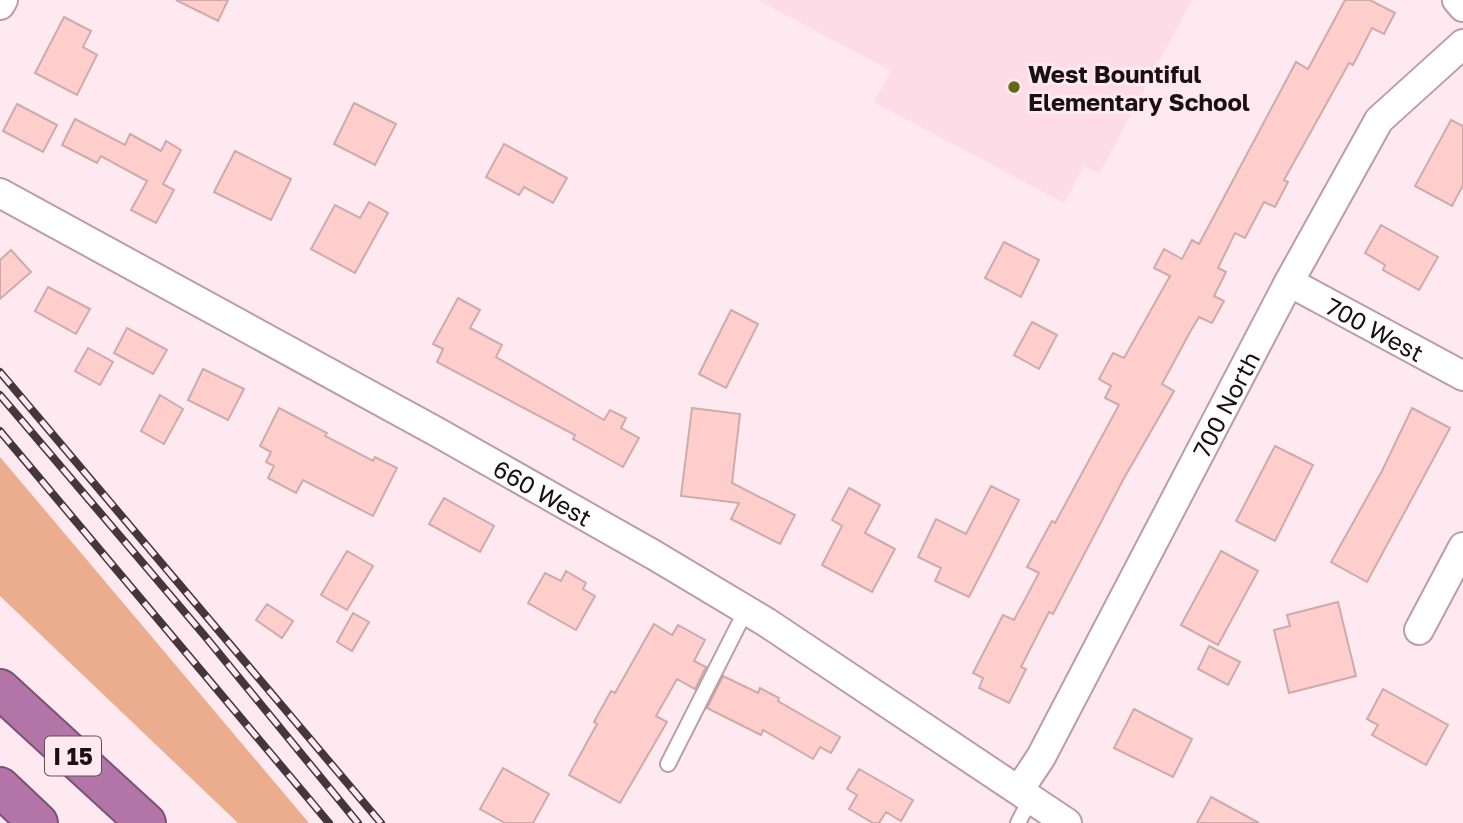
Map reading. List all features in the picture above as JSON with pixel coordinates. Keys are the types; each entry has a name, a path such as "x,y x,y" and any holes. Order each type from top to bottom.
{"highway":[{"name":"I 15","path":"0,689 146,823"},
{"path":"0,787 38,823"}],"street":[{"path":"0,5 3,0"},
{"path":"1457,0 1463,8"},
{"name":"700 North","path":"1025,794 1041,757 1289,282 1379,120 1463,44"},
{"name":"660 West","path":"0,193 437,432 746,610 1067,823"},
{"name":"700 West","path":"1289,282 1463,376"},
{"path":"1419,630 1463,547"}],"lane":[{"path":"668,764 746,610"},
{"path":"1018,823 1025,794"}],"shaded area":[{"name":"West Bountiful Elementary School","path":"758,0 1192,0 1099,174 1084,166 1064,203 874,102 891,71"},
{"path":"0,457 309,823 238,823 0,596"}],"building":[{"path":"176,0 228,0 218,21"},
{"path":"1345,0 1370,0 1395,13 1384,34 1372,28 1353,65 1349,63 1284,180 1288,182 1275,207 1264,202 1245,238 1235,233 1218,268 1226,272 1214,296 1224,301 1212,323 1199,317 1162,384 1174,391 1123,480 1053,614 1049,612 1021,667 1026,669 1009,703 979,688 983,678 973,673 1003,615 1014,620 1039,573 1027,567 1052,521 1055,523 1119,405 1105,398 1111,386 1099,379 1113,353 1124,358 1170,276 1154,268 1164,249 1182,259 1192,240 1199,244 1296,62 1308,69"},
{"path":"64,17 91,31 83,47 97,55 77,95 35,73"},
{"path":"354,103 396,124 375,165 334,144"},
{"path":"17,104 57,125 43,152 3,131"},
{"path":"75,119 125,145 130,134 161,151 166,141 181,150 163,184 174,190 156,223 131,210 147,181 101,156 97,163 62,145"},
{"path":"1451,120 1463,126 1463,185 1452,206 1415,186"},
{"path":"504,144 567,178 553,203 524,187 519,195 486,177"},
{"path":"235,151 291,179 271,220 214,192"},
{"path":"369,202 388,213 355,273 311,249 335,205 360,218"},
{"path":"1381,225 1438,257 1419,290 1383,270 1385,265 1365,253"},
{"path":"1004,242 1039,260 1021,297 985,278"},
{"path":"11,250 31,272 0,299 0,260"},
{"path":"48,287 90,309 76,334 35,311"},
{"path":"458,298 480,310 470,328 502,345 496,357 604,420 610,410 626,418 621,428 639,438 623,467 573,439 575,435 437,362 443,349 433,344"},
{"path":"731,310 758,324 726,388 699,374"},
{"path":"1032,322 1057,335 1039,369 1014,355"},
{"path":"127,328 167,350 153,374 114,353"},
{"path":"88,348 113,362 100,385 75,371"},
{"path":"203,369 244,389 228,420 188,400"},
{"path":"160,395 183,409 164,444 141,431"},
{"path":"279,408 373,461 375,457 397,468 373,516 303,480 296,493 268,478 274,466 266,462 271,452 260,446"},
{"path":"692,408 740,414 732,483 795,515 780,544 731,519 739,503 681,496"},
{"path":"1412,408 1450,428 1367,582 1331,562 1382,471"},
{"path":"1275,446 1313,465 1275,541 1236,521"},
{"path":"991,486 1019,500 969,597 935,581 941,568 918,557 936,519 966,534"},
{"path":"849,488 880,505 865,533 895,549 872,592 822,565 842,526 832,520"},
{"path":"444,498 494,526 480,552 429,524"},
{"path":"347,551 373,566 347,610 321,595"},
{"path":"1221,551 1258,571 1218,645 1181,625"},
{"path":"566,571 586,583 583,589 595,596 576,630 528,603 545,573 561,581"},
{"path":"1338,602 1356,676 1289,693 1274,630 1290,626 1287,615"},
{"path":"267,604 293,621 282,638 256,620"},
{"path":"353,613 369,622 352,651 337,642"},
{"path":"654,624 672,635 678,625 705,640 694,661 706,667 695,689 677,679 656,716 667,722 620,803 569,775 597,724 594,722 611,691 615,693"},
{"path":"1209,646 1240,662 1228,685 1198,669"},
{"path":"723,676 758,693 760,688 840,737 831,753 820,747 813,759 763,730 761,735 707,708"},
{"path":"1383,689 1448,725 1426,765 1372,735 1378,725 1367,719"},
{"path":"1134,709 1192,739 1173,777 1114,748"},
{"path":"503,768 549,794 533,823 505,823 480,809"},
{"path":"859,769 913,800 901,821 886,812 879,823 873,823 849,809 857,795 847,789"},
{"path":"1211,797 1259,823 1197,823"}],"railway":[{"path":"0,372 381,823"},
{"path":"0,395 204,635 358,823"},
{"path":"0,431 329,823"}],"place":[{"name":"West Bountiful Elementary School","path":"1014,87"}]}
